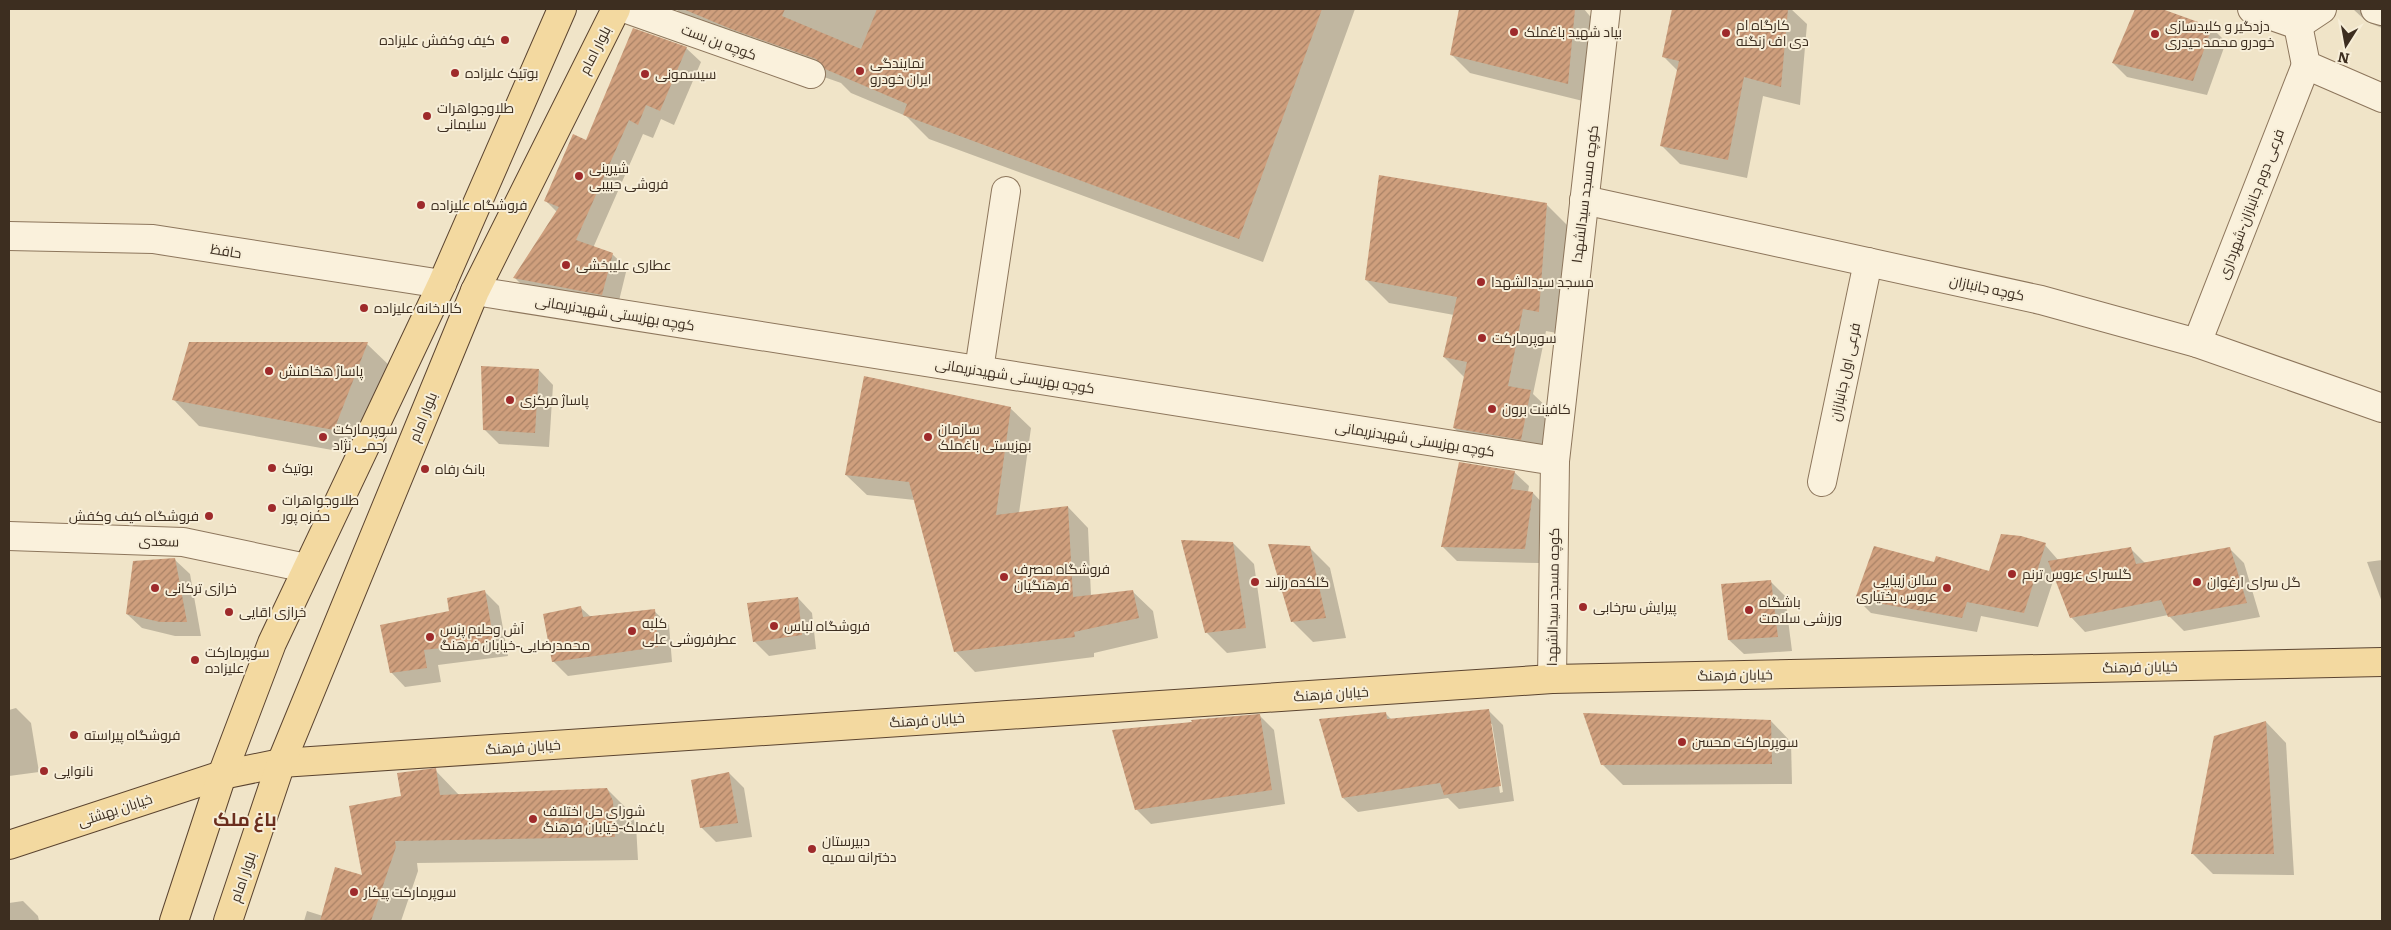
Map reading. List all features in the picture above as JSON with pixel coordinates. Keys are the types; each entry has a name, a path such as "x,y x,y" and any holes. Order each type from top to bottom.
{"main road":[{"path":"174,921 222,775 272,643 442,284 562,9"},
{"name":"بلوار امام","path":"228,921 281,763 475,291 616,9"},
{"name":"خیابان فرهنگ","path":"222,775 281,763 1552,679 2382,662"},
{"name":"خیابان بهشتی","path":"9,845 222,775"}],"street":[{"name":"کوچه بن بست","path":"628,9 810,74"},
{"name":"کوچه مسجد سیدالشهدا","path":"1552,679 1555,461 1606,9"},
{"path":"2252,9 2298,25"},
{"path":"2298,25 2322,9"},
{"path":"2375,9 2382,11"},
{"path":"2298,25 2306,65 2382,98"},
{"name":"فرعی دوم جانبازان-شهرداری","path":"2197,343 2306,65"},
{"path":"979,370 1006,191"},
{"name":"کوچه جانبازان","path":"1584,200 2041,300 2197,343 2382,408"},
{"name":"حافظ","path":"9,236 153,239 442,284"},
{"name":"فرعی اول جانبازان","path":"1822,482 1868,262"},
{"name":"کوچه بهزیستی شهیدنریمانی","path":"475,291 1555,461"},
{"name":"سعدی","path":"9,536 183,542 306,568"}],"building":[{"path":"683,9 785,9 782,16 861,49 877,9 1322,9 1239,239 903,115 907,104 825,69 816,59 731,29"},
{"name":"بیاد شهید باغملک","path":"1459,9 1575,9 1568,84 1450,55"},
{"path":"1672,9 1788,9 1781,87 1744,77 1728,160 1660,146 1679,61 1662,57"},
{"path":"2135,9 2162,9 2212,27 2193,81 2112,63"},
{"path":"633,28 687,47 660,111 646,105 638,125 629,120 576,240 613,253 602,295 513,278 559,207 544,201 573,134 586,140"},
{"path":"1379,175 1547,203 1539,312 1523,309 1508,386 1531,390 1521,440 1453,428 1467,362 1443,357 1457,297 1365,280"},
{"name":"پاساژ هخامنش","path":"189,342 368,342 334,430 172,400"},
{"name":"پاساژ مرکزی","path":"481,366 539,369 535,433 483,430"},
{"path":"864,376 1011,407 996,515 1068,506 1073,597 1133,590 1139,618 1074,632 1075,637 954,652 909,482 845,475"},
{"path":"1459,462 1515,471 1511,489 1533,492 1525,549 1441,547"},
{"path":"2001,534 2021,536 2046,543 2024,613 1967,602 1962,618 1855,599 1874,546 1934,562 1936,556 1989,571"},
{"path":"1181,540 1233,542 1246,628 1205,633"},
{"path":"1268,544 1310,546 1326,618 1291,622"},
{"path":"2131,547 2136,564 2230,547 2247,603 2168,617 2161,600 2070,618 2048,561"},
{"name":"خرازی ترکانی","path":"175,558 187,622 160,622 126,614 133,561"},
{"name":"باشگاه ورزشی سلامت","path":"1771,580 1778,637 1728,640 1721,584"},
{"path":"485,590 494,642 424,650 427,668 390,673 380,625 449,611 447,598"},
{"path":"798,597 802,635 753,642 747,603"},
{"path":"581,606 583,617 655,609 658,647 552,662 543,614"},
{"path":"1489,709 1501,786 1444,795 1440,783 1342,798 1319,719 1386,712 1387,719"},
{"name":"سوپرمارکت محسن","path":"1583,713 1771,720 1772,764 1601,765"},
{"path":"1260,714 1272,790 1135,810 1112,730"},
{"path":"2266,721 2274,854 2191,854 2214,736"},
{"path":"436,768 440,795 607,788 613,801 615,837 395,841 396,847 371,921 320,921 335,867 362,875 349,806 401,796 397,773"},
{"path":"729,772 738,823 700,828 691,780"}],"place":[{"name":"بیاد شهید باغملک","path":"1514,32"},
{"name":"کارگاه ام دی اف زنگنه","path":"1726,33"},
{"name":"دزدگیر و کلیدسازی خودرو محمد حیدری","path":"2155,34"},
{"name":"کیف وکفش علیزاده","path":"505,40"},
{"name":"نمایندگی ایران خودرو","path":"860,71"},
{"name":"بوتیک علیزاده","path":"455,73"},
{"name":"سیسمونی","path":"645,74"},
{"name":"طلاوجواهرات سلیمانی","path":"427,116"},
{"name":"شیرینی فروشی حبیبی","path":"579,176"},
{"name":"فروشگاه علیزاده","path":"421,205"},
{"name":"عطاری علیبخشی","path":"566,265"},
{"name":"مسجد سیدالشهدا","path":"1481,282"},
{"name":"کالاخانه علیزاده","path":"364,308"},
{"name":"سوپرمارکت","path":"1482,338"},
{"name":"پاساژ هخامنش","path":"269,371"},
{"name":"پاساژ مرکزی","path":"510,400"},
{"name":"کافینت برون","path":"1492,409"},
{"name":"سوپرمارکت رحمی نژاد","path":"323,437"},
{"name":"سازمان بهزیستی باغملک","path":"928,437"},
{"name":"بوتیک","path":"272,468"},
{"name":"بانک رفاه","path":"425,469"},
{"name":"طلاوجواهرات حمزه پور","path":"272,508"},
{"name":"فروشگاه کیف وکفش","path":"209,516"},
{"name":"گلسرای عروس ترنم","path":"2012,574"},
{"name":"فروشگاه مصرف فرهنگیان","path":"1004,577"},
{"name":"گلکده رزلند","path":"1255,582"},
{"name":"گل سرای ارغوان","path":"2197,582"},
{"name":"خرازی ترکانی","path":"155,588"},
{"name":"سالن زیبایی عروس بختیاری","path":"1947,588"},
{"name":"پیرایش سرخابی","path":"1583,607"},
{"name":"باشگاه ورزشی سلامت","path":"1749,610"},
{"name":"خرازی اقایی","path":"229,612"},
{"name":"فروشگاه لباس","path":"774,626"},
{"name":"کلبه عطرفروشی علی","path":"632,631"},
{"name":"آش وحلیم پزس محمدرضایی-خیابان فرهنگ","path":"430,637"},
{"name":"سوپرمارکت علیزاده","path":"195,660"},
{"name":"فروشگاه پیراسته","path":"74,735"},
{"name":"سوپرمارکت محسن","path":"1682,742"},
{"name":"نانوایی","path":"44,771"},
{"name":"شورای حل اختلاف باغملک-خیابان فرهنگ","path":"533,819"},
{"name":"دبیرستان دخترانه سمیه","path":"812,849"},
{"name":"سوپرمارکت پیکار","path":"354,892"}],"district":[{"name":"باغ ملک","path":"245,819"}]}
